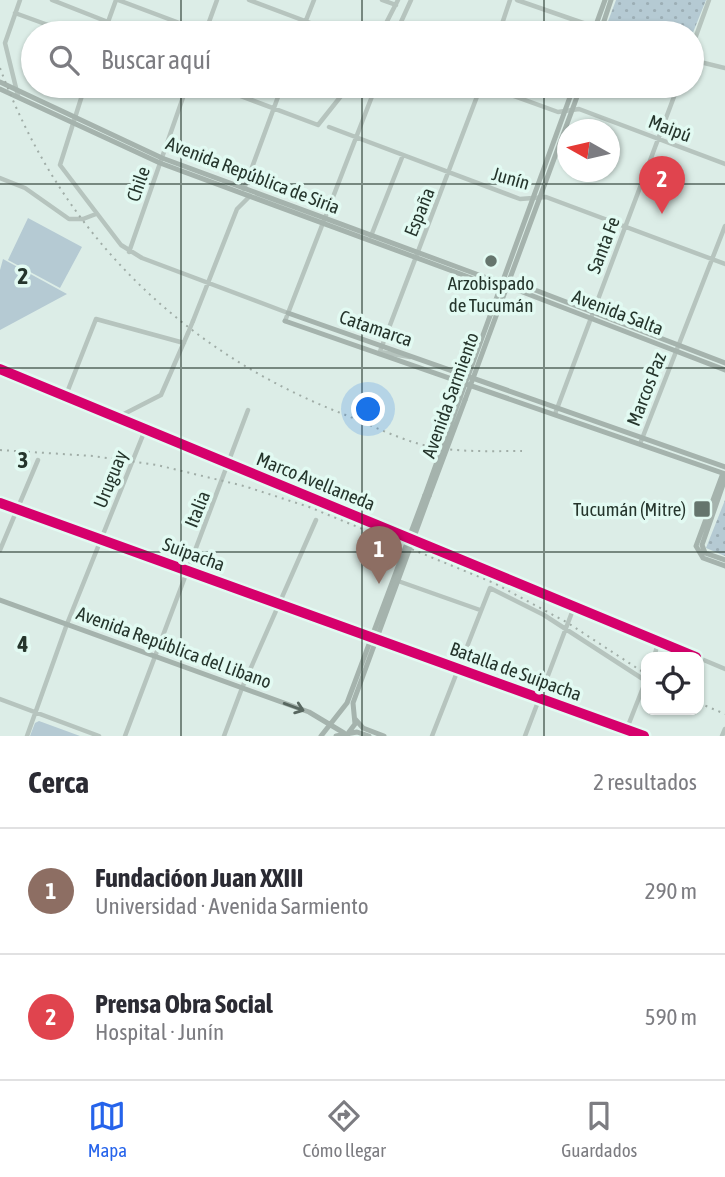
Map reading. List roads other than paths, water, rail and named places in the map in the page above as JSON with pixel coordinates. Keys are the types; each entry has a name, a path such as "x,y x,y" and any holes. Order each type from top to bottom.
{"main road":[{"path":"600,21 605,0"},
{"path":"602,21 611,0"},
{"name":"Avenida República de Siria","path":"0,82 21,93"},
{"name":"Avenida República de Siria","path":"0,89 18,92"},
{"name":"Avenida República de Siria","path":"31,98 161,161 417,256 504,284"},
{"name":"Avenida Sarmiento","path":"347,733 355,724 353,703 374,638 536,198 570,98"},
{"name":"Avenida Sarmiento","path":"536,198 576,98"},
{"name":"Avenida República de Siria","path":"161,161 248,193"},
{"name":"Avenida República de Siria","path":"325,222 372,236 417,256"},
{"path":"509,271 521,288 498,300 485,280 499,277 509,271"},
{"name":"Avenida Salta","path":"504,284 521,288 676,348 725,370"},
{"name":"Catamarca","path":"288,313 454,379 469,380 481,388 641,441 725,473"},
{"name":"Catamarca","path":"285,321 380,351 413,358 556,412"},
{"name":"Avenida Salta","path":"676,348 725,363"},
{"path":"454,379 461,387 463,397"},
{"path":"463,397 473,388 481,388"},
{"path":"725,473 700,550 703,558 725,566"},
{"name":"Avenida Sarmiento","path":"341,712 398,581 411,538"},
{"path":"700,550 725,560"},
{"name":"Avenida República del Libano","path":"0,600 320,717 347,733"},
{"path":"322,734 341,712 353,716 363,728 384,736"},
{"path":"320,717 322,734"},
{"path":"336,736 347,733 369,736"}],"street":[{"path":"18,92 5,43 20,0"},
{"path":"52,0 105,21"},
{"path":"108,21 117,0 173,21"},
{"path":"209,21 217,0"},
{"path":"249,0 303,21"},
{"path":"306,21 314,0"},
{"path":"382,0 397,3 387,21"},
{"path":"402,21 411,0"},
{"path":"503,21 510,0"},
{"path":"517,0 571,21"},
{"path":"701,21 709,0"},
{"path":"15,13 37,21"},
{"path":"704,63 725,68"},
{"path":"74,118 81,98"},
{"name":"Chile","path":"130,252 183,98"},
{"path":"247,98 318,125 338,98"},
{"path":"118,417 161,395 237,209 248,193 278,98"},
{"path":"285,321 371,98"},
{"name":"España","path":"380,351 479,98"},
{"path":"521,98 565,112 572,109"},
{"name":"Santa Fe","path":"556,412 674,98"},
{"name":"Maipú","path":"572,109 579,109 725,164"},
{"name":"Catamarca","path":"74,118 60,160 62,171 130,252 288,313"},
{"name":"Junín","path":"329,127 520,199 536,198 725,264"},
{"path":"372,236 402,155"},
{"path":"0,178 19,185 69,219 83,219 96,214"},
{"name":"Marcos Paz","path":"641,441 725,226"},
{"path":"66,395 96,319 184,343"},
{"name":"Marco Avellaneda","path":"0,369 681,652"},
{"name":"Italia","path":"125,736 248,410"},
{"name":"Uruguay","path":"27,736 67,624 145,430"},
{"path":"0,550 38,460"},
{"name":"Suipacha","path":"0,503 374,638"},
{"path":"224,736 242,688 316,520"},
{"path":"398,581 480,610"},
{"path":"432,736 490,588 566,628 641,677"},
{"path":"525,736 574,607"},
{"name":"Batalla de Suipacha","path":"374,638 644,736"},
{"path":"655,652 658,643"},
{"name":"Marco Avellaneda","path":"704,660 725,668"},
{"path":"624,736 641,693"},
{"path":"0,699 99,736"},
{"path":"722,736 725,729"}],"railway":[{"path":"0,68 25,127 56,181 91,231 132,277 177,318 226,354 280,385 416,443 469,451 522,451"},
{"path":"0,450 93,456 157,465 244,486 309,507 494,583 568,623 641,671"},
{"path":"704,705 725,714"}],"place":[{"name":"Prensa Obra Social","path":"662,214"},
{"name":"Arzobispado de Tucumán","path":"491,261"},
{"name":"Tucumán (Mitre)","path":"702,509"},
{"name":"Fundacióon Juan XXIII","path":"379,584"}]}
